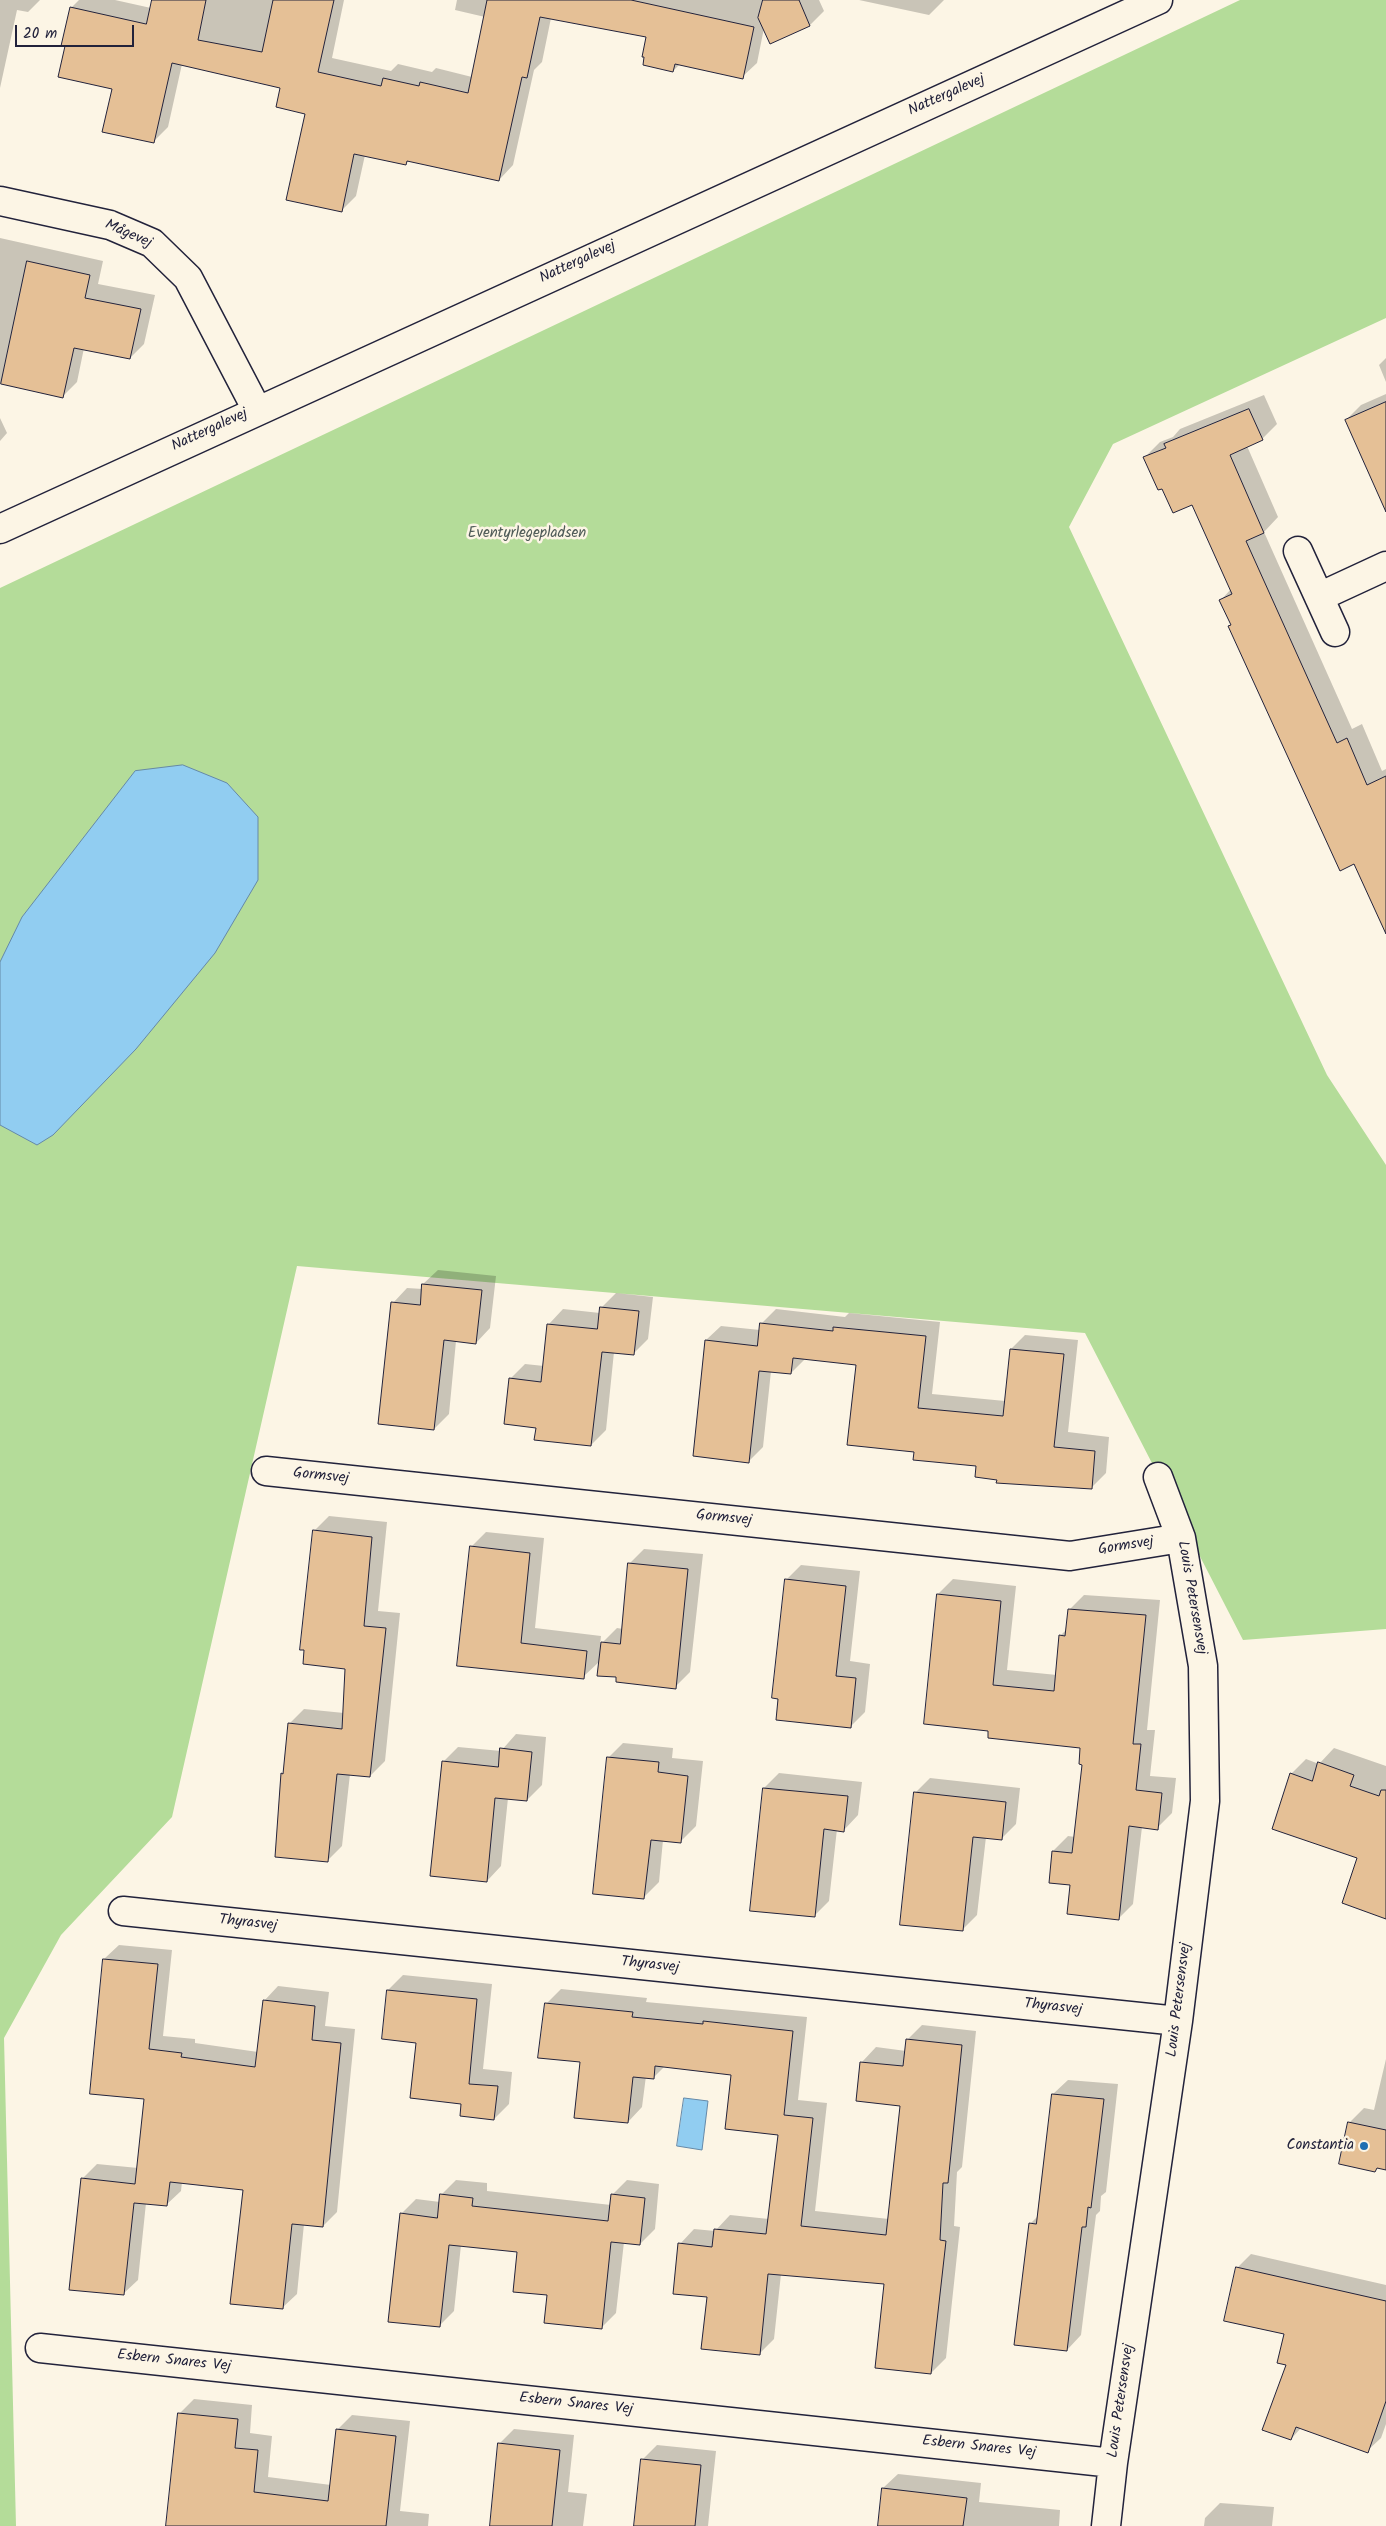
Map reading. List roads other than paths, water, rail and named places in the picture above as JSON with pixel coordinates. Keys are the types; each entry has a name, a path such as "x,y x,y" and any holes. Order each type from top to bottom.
{"street":[{"name":"Nattergalevej","path":"0,529 1158,0"},
{"name":"Mågevej","path":"0,201 110,225 152,243 188,278 257,410"},
{"path":"1298,551 1335,632"},
{"path":"1319,597 1386,566"},
{"name":"Gormsvej","path":"266,1471 1070,1556 1181,1538"},
{"name":"Louis Petersensvej","path":"1106,2526 1113,2463 1178,2021 1205,1801 1203,1666 1181,1538 1158,1477"},
{"name":"Thyrasvej","path":"122,1911 1178,2021"},
{"name":"Esbern Snares Vej","path":"40,2348 1113,2463"}],"water":[{"path":"183,765 227,783 258,817 258,880 215,953 136,1049 53,1135 37,1145 0,1125 0,962 22,917 135,771"},
{"path":"684,2098 708,2101 702,2150 677,2146"}],"place":[{"name":"Constantia","path":"1364,2146"}],"park label":[{"name":"Eventyrlegepladsen","path":"527,534"}]}
